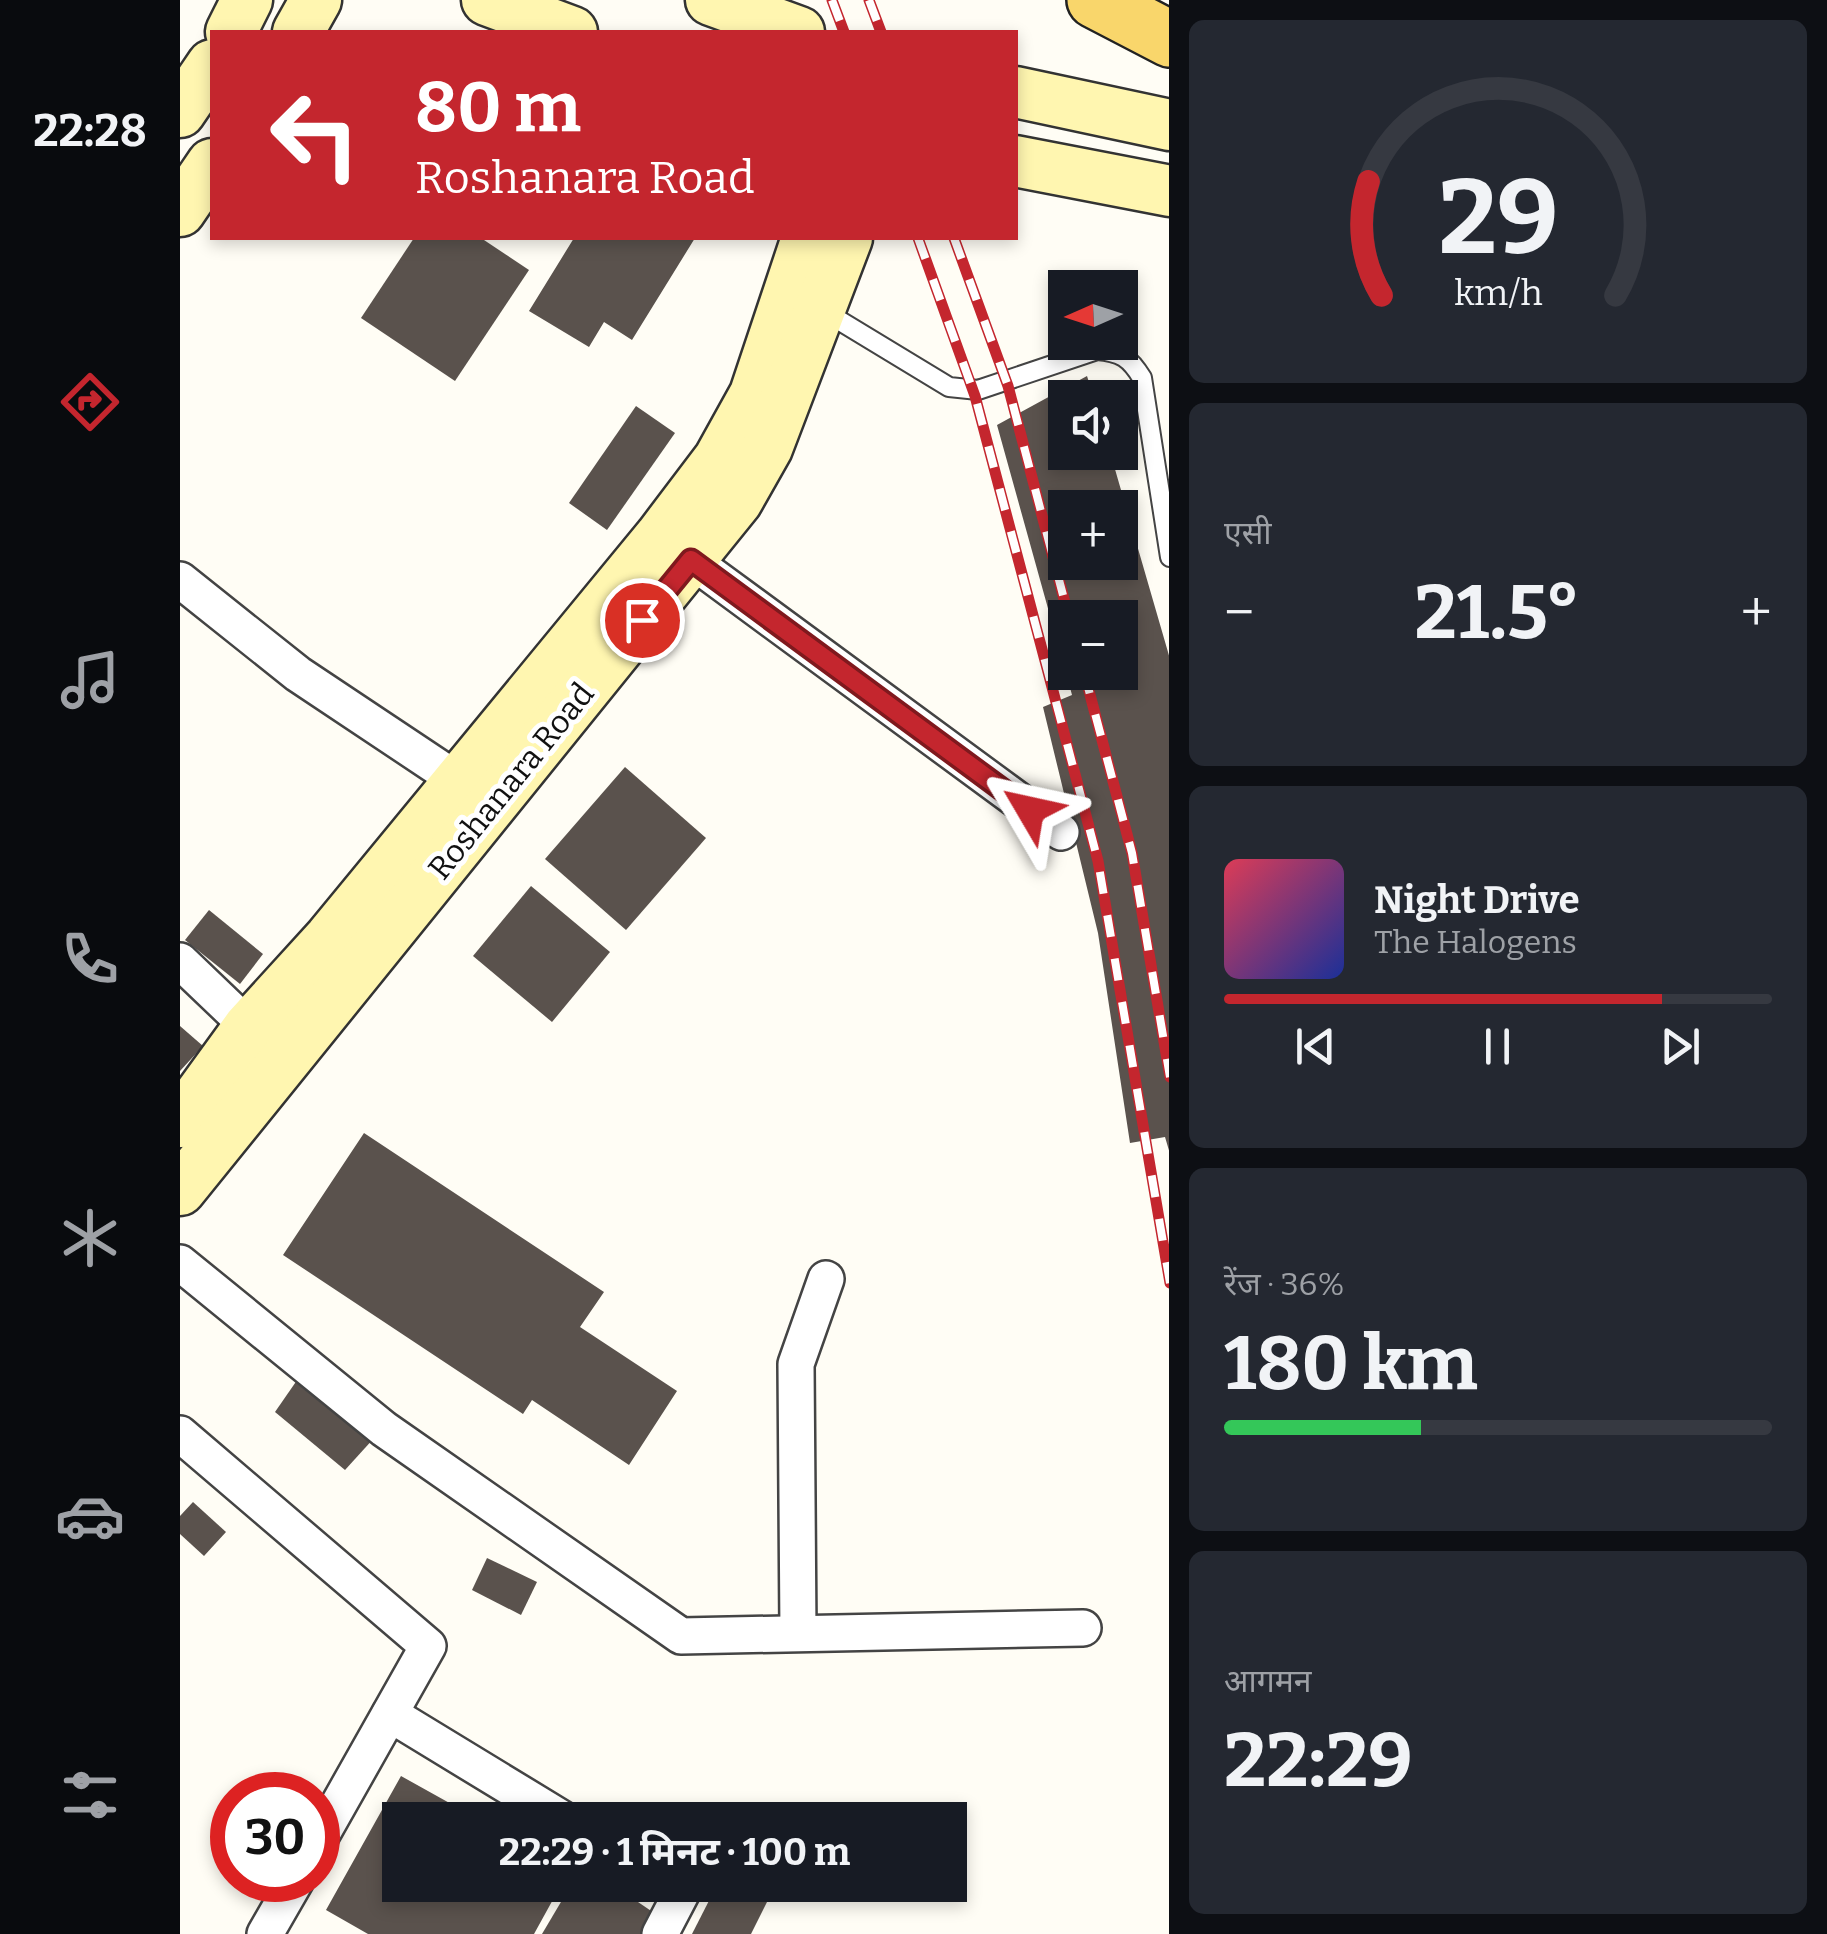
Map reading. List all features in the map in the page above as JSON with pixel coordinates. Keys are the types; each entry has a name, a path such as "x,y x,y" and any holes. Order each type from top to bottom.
{"main road":[{"path":"1095,0 1169,38"}],"street":[{"path":"231,30 247,0"},
{"path":"299,30 316,0"},
{"path":"486,0 567,30"},
{"path":"711,0 794,30"},
{"path":"180,112 210,68"},
{"path":"1018,93 1169,125"},
{"path":"1018,163 1169,191"},
{"path":"180,211 210,167"},
{"path":"782,240 806,302"},
{"name":"Roshanara Road","path":"180,1190 691,560 752,478 806,302 807,240"},
{"name":"Roshanara Road","path":"180,1122 249,1027 330,938 660,537 719,458 806,302 846,240"},
{"path":"691,560 1061,832"},
{"path":"180,580 253,642 458,780"},
{"path":"180,960 249,1027"},
{"path":"180,1263 384,1429 680,1636 1082,1628"},
{"path":"798,1634 796,1364 826,1278"},
{"path":"180,1434 428,1646 340,1803"},
{"path":"390,1714 534,1802"},
{"path":"275,1931 287,1902"},
{"path":"660,1934 677,1902"}],"lane":[{"path":"806,302 949,387 978,390 1097,350 1132,360 1142,378 1169,551"}],"building":[{"path":"413,240 484,240 529,270 455,381 361,318"},
{"path":"573,240 694,240 632,340 604,322 589,347 529,311"},
{"path":"1048,397 1048,470 1115,470 1121,490 1048,490 1048,580 1138,580 1138,549 1169,656 1169,1151 1165,1137 1130,1143 1098,933 1043,707 1072,695 1071,690 1138,690 1138,600 1048,600 1048,608 997,425"},
{"path":"636,406 675,433 607,530 569,503"},
{"path":"625,767 706,838 626,930 545,859"},
{"path":"531,886 610,952 552,1022 473,956"},
{"path":"209,910 263,954 240,984 185,940"},
{"path":"180,1026 203,1046 180,1071"},
{"path":"364,1133 604,1292 580,1327 677,1391 629,1465 532,1400 523,1414 283,1255"},
{"path":"302,1373 375,1437 345,1470 275,1412"},
{"path":"193,1502 226,1532 204,1556 180,1534 180,1516"},
{"path":"487,1558 537,1582 521,1615 472,1590"},
{"path":"401,1776 448,1802 386,1802"},
{"path":"382,1810 382,1902 552,1902 534,1934 368,1934 326,1910 330,1902 340,1902 340,1885"},
{"path":"561,1902 638,1902 660,1917 651,1934 542,1934"},
{"path":"708,1902 767,1902 751,1934 692,1934"}],"railway":[{"path":"832,0 843,30"},
{"path":"869,0 880,30"},
{"path":"919,240 975,396 1098,861 1169,1277"},
{"path":"955,240 1008,386 1064,600"},
{"path":"1089,690 1132,853 1169,1071"}],"route":[{"path":"642,620 691,560 1030,810"}]}
